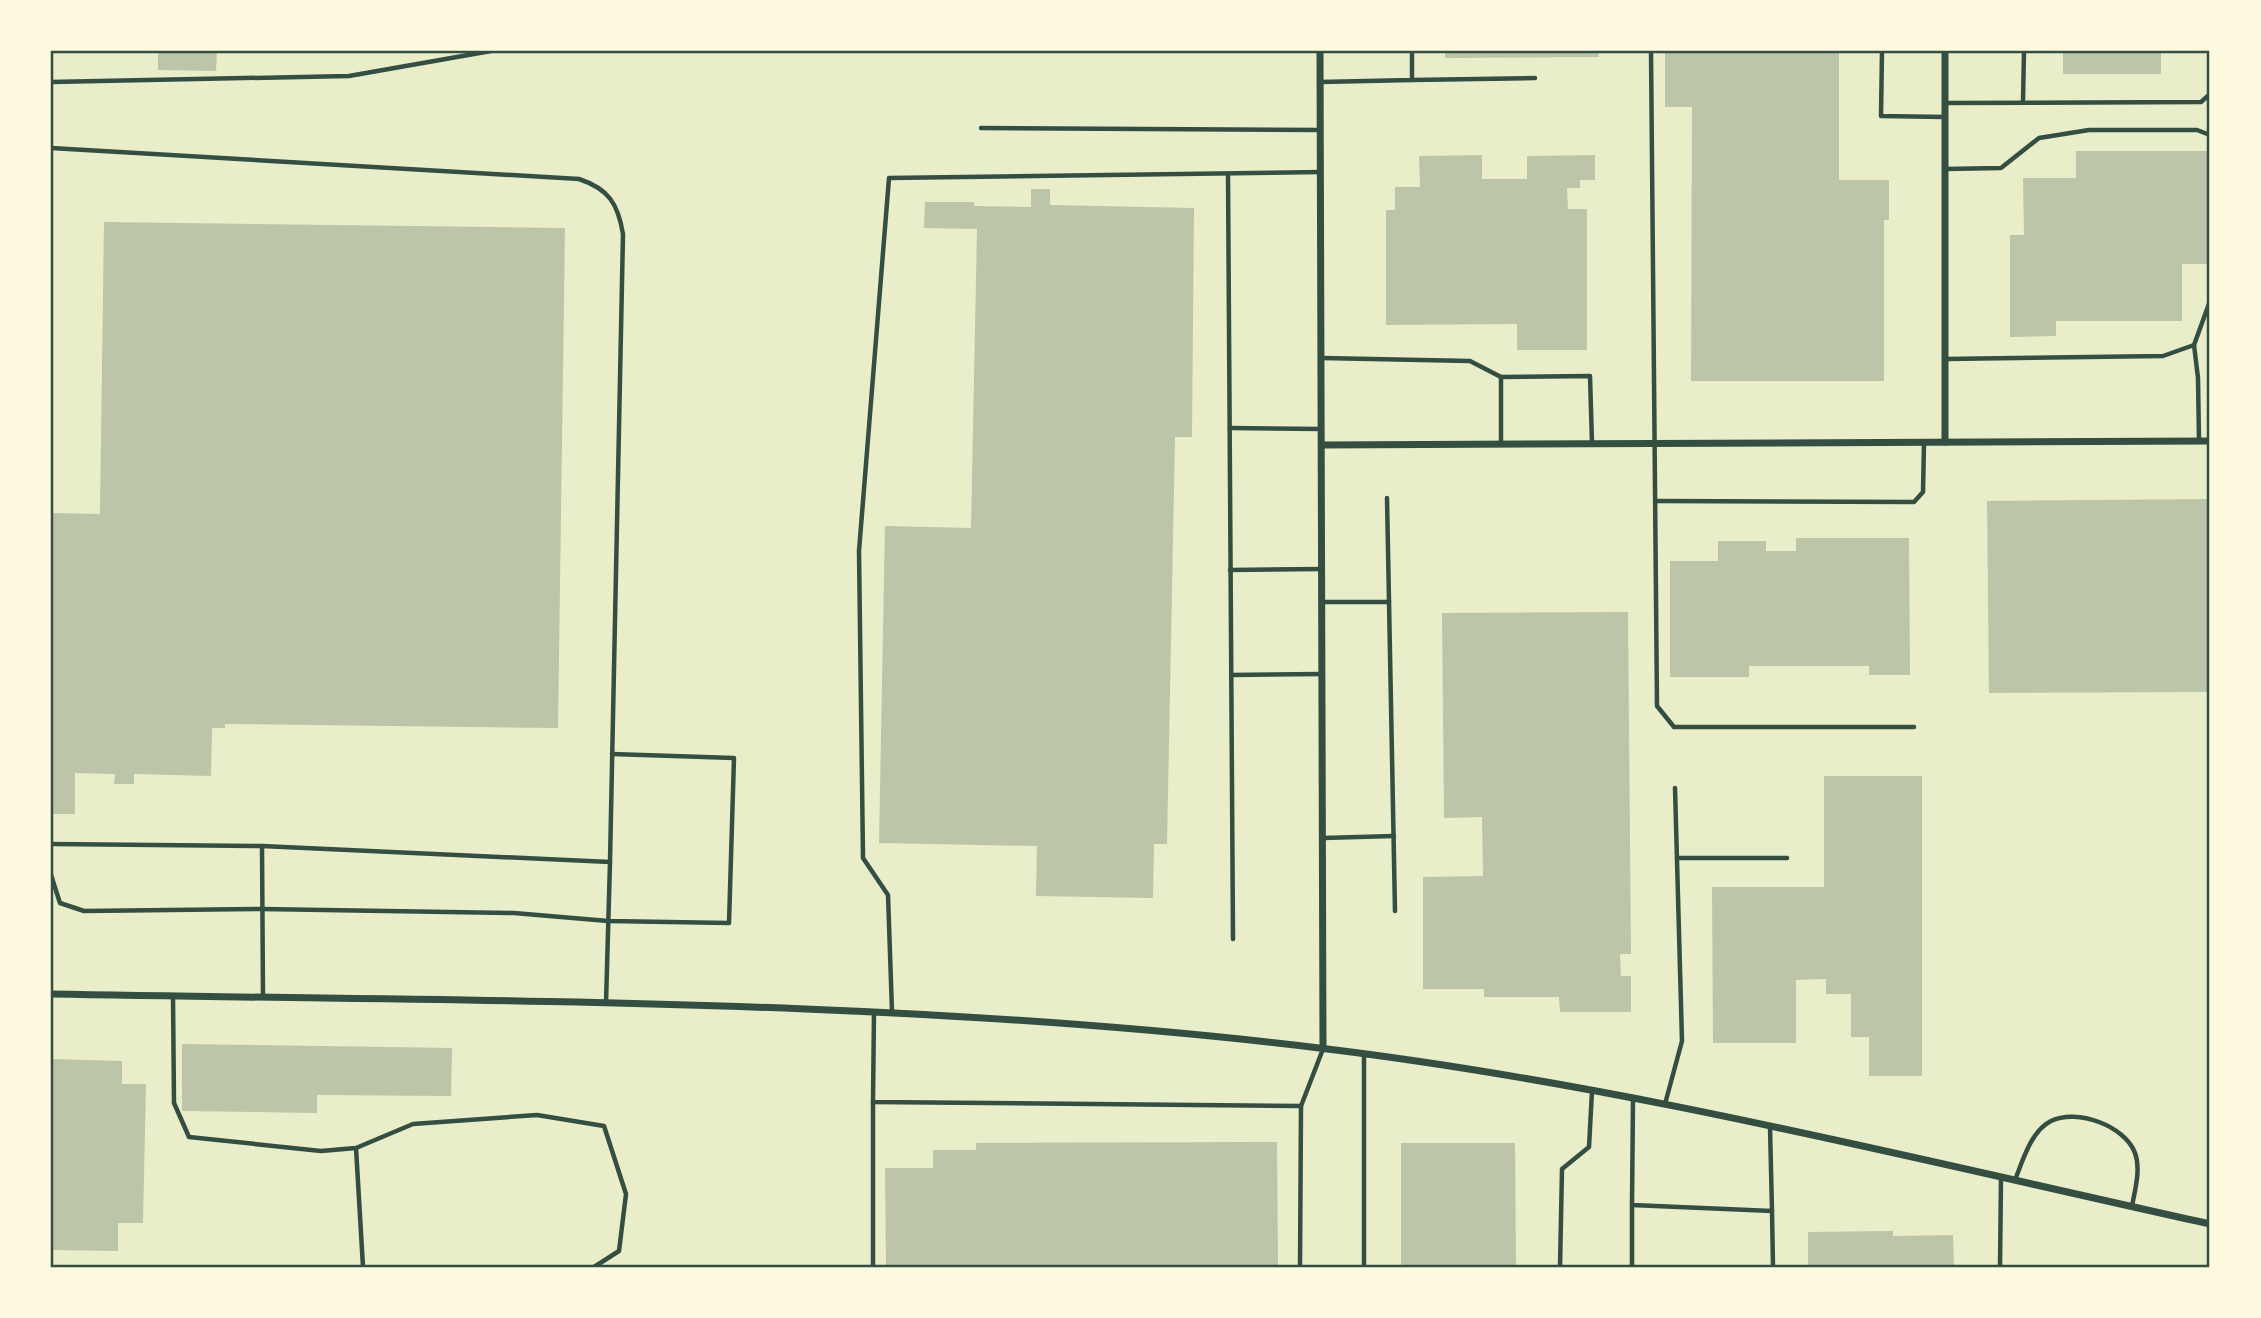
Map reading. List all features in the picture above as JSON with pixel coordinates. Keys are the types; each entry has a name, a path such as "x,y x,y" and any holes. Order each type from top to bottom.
{"street":[{"path":"1320,51 1323,1048"},
{"path":"1945,51 1945,442"},
{"path":"1322,445 2210,441"},
{"path":"51,994 874,1010 1094,1024 1323,1048 1633,1098 2210,1224"}],"lane":[{"path":"51,82 349,76 491,51"},
{"path":"1412,51 1412,80"},
{"path":"1651,51 1657,706 1674,727 1914,727"},
{"path":"1882,51 1881,116 1945,117"},
{"path":"2023,103 2024,51"},
{"path":"1320,82 1535,78"},
{"path":"1945,103 2201,102 2210,94"},
{"path":"981,128 1321,130"},
{"path":"1945,169 2001,168 2039,138 2089,130 2197,130 2210,135"},
{"path":"51,148 579,179 598,186 612,198 623,234 606,1004"},
{"path":"892,1011 888,895 863,858 859,551 889,178 1321,172"},
{"path":"1228,174 1233,939"},
{"path":"2199,441 2198,378 2194,345 2210,301"},
{"path":"1946,359 2163,356 2194,345"},
{"path":"1322,358 1470,361 1501,377 1591,376 1592,444"},
{"path":"1501,377 1501,444"},
{"path":"1230,428 1322,429"},
{"path":"1656,501 1914,502 1923,492 1924,442"},
{"path":"1387,498 1395,911"},
{"path":"1230,570 1322,569"},
{"path":"1322,602 1389,602"},
{"path":"1231,675 1322,674"},
{"path":"51,875 60,903 84,911 262,909 514,913 608,920 729,923 734,758 612,754"},
{"path":"1665,1105 1682,1041 1675,788"},
{"path":"1323,838 1394,836"},
{"path":"51,844 262,846 610,862"},
{"path":"262,846 263,998"},
{"path":"1677,858 1787,858"},
{"path":"173,996 174,1103 190,1137 321,1151 356,1148 412,1124 537,1115 604,1126 626,1194 619,1251 594,1267"},
{"path":"873,1267 874,1010"},
{"path":"1300,1267 1301,1106 1323,1048"},
{"path":"1364,1054 1364,1267"},
{"path":"1560,1267 1562,1169 1589,1147 1592,1091"},
{"path":"1633,1098 1633,1267"},
{"path":"873,1102 1301,1106"},
{"path":"2015,1181 2032,1140 2050,1121 2072,1117 2105,1124 2125,1138 2136,1153 2137,1179 2132,1206"},
{"path":"1770,1127 1773,1267"},
{"path":"356,1148 363,1267"},
{"path":"2000,1267 2001,1178"},
{"path":"1632,1205 1772,1211"}],"building":[{"path":"158,51 217,51 216,71 158,70"},
{"path":"1445,51 1598,51 1599,57 1445,58"},
{"path":"1665,51 1839,51 1839,180 1889,180 1889,220 1884,220 1884,381 1691,381 1692,107 1665,107"},
{"path":"2063,51 2161,51 2161,74 2063,74"},
{"path":"2076,151 2210,151 2210,264 2182,264 2182,321 2056,321 2056,336 2010,337 2010,235 2024,235 2023,178 2076,178"},
{"path":"1482,155 1482,179 1527,179 1527,156 1595,155 1595,180 1580,180 1580,188 1567,188 1568,209 1587,209 1587,350 1517,350 1517,324 1386,325 1386,210 1395,210 1395,187 1420,187 1419,156"},
{"path":"1031,189 1050,189 1050,205 1194,208 1192,437 1175,437 1167,844 1154,844 1153,898 1036,896 1037,846 879,843 885,526 971,528 977,229 924,228 925,202 974,202 974,206 1031,207"},
{"path":"104,222 565,228 558,728 225,724 225,728 212,728 211,776 134,774 134,784 114,784 115,774 75,773 75,814 51,814 51,513 100,514"},
{"path":"2210,499 2210,692 1989,693 1987,501"},
{"path":"1796,538 1909,538 1910,675 1869,675 1869,666 1749,666 1749,677 1670,677 1670,561 1718,561 1718,541 1766,541 1766,551 1796,551"},
{"path":"1628,612 1631,954 1620,954 1621,976 1631,976 1631,1012 1560,1012 1559,997 1484,997 1484,989 1423,989 1423,877 1483,876 1482,817 1444,818 1442,613"},
{"path":"1824,776 1922,776 1922,1076 1869,1076 1869,1037 1851,1037 1851,994 1826,994 1826,979 1796,980 1796,1043 1713,1043 1712,887 1824,887"},
{"path":"182,1044 452,1048 451,1096 317,1095 317,1113 182,1111"},
{"path":"51,1059 122,1061 122,1084 146,1084 143,1223 118,1223 118,1251 51,1250"},
{"path":"1277,1142 1278,1267 886,1267 885,1168 933,1168 933,1150 976,1150 976,1143"},
{"path":"1401,1143 1515,1143 1516,1267 1401,1267"},
{"path":"1893,1231 1893,1236 1953,1235 1954,1267 1808,1267 1808,1232"}]}
